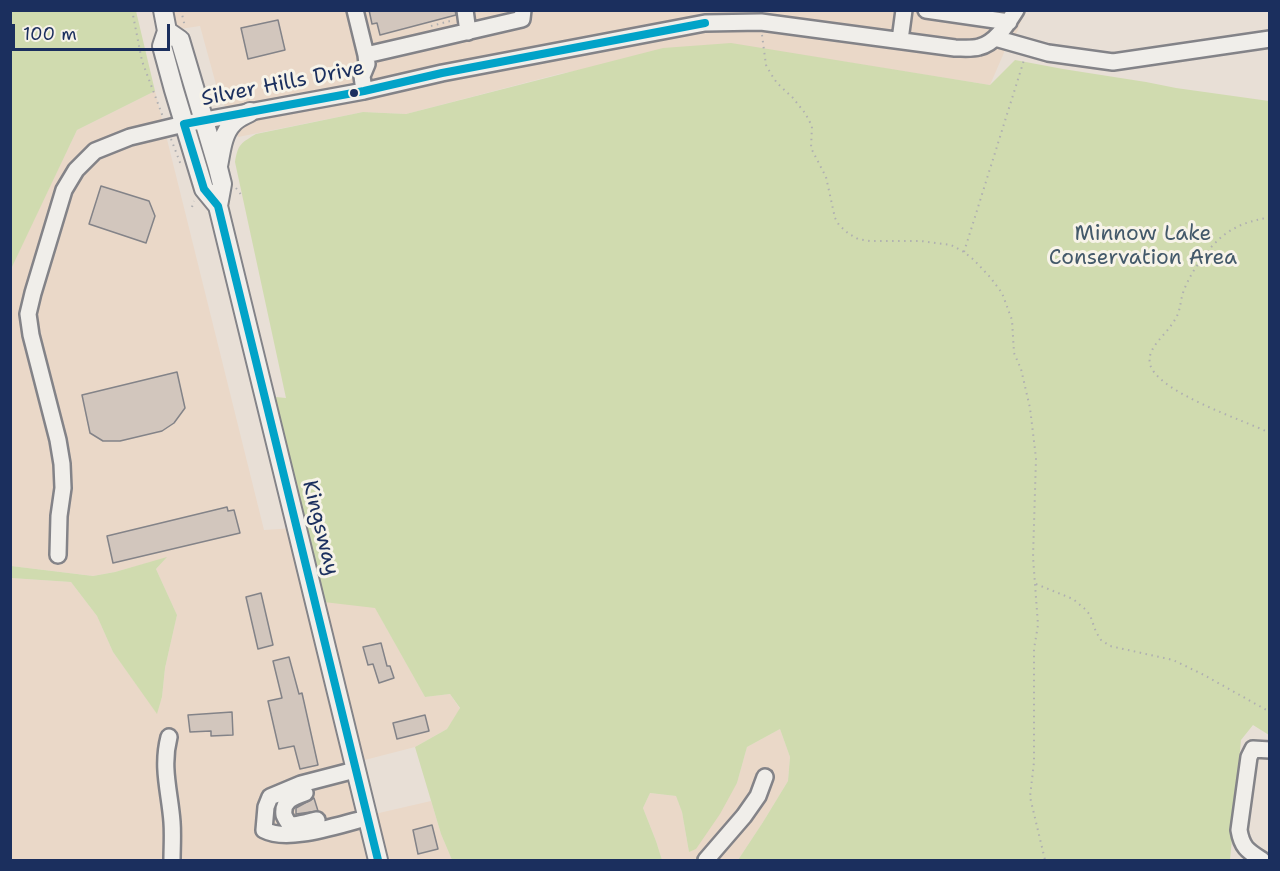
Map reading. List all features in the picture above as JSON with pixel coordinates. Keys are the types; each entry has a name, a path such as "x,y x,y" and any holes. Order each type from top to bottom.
{"main road":[{"name":"Kingsway","path":"163,10 167,31 162,46 176,126 204,189 218,206"},
{"name":"Kingsway","path":"167,31 180,40 218,168 222,184 218,206 378,861"},
{"path":"218,168 222,144 228,129 233,122 250,112"}],"street":[{"path":"355,10 366,55 367,64 362,76 364,91"},
{"path":"465,10 468,32"},
{"path":"366,55 522,19 523,10"},
{"path":"900,40 904,10"},
{"path":"926,10 1012,16"},
{"path":"1012,16 995,38 1048,53 1113,62 1269,39"},
{"name":"Silver Hills Drive","path":"58,555 63,488 62,464 28,314 64,190 76,170 95,151 130,136 203,120 364,91 706,17 761,22 798,19 900,40 955,48 978,48 992,42 995,38"},
{"path":"169,737 166,779 172,822 172,861"},
{"path":"1262,861 1246,849 1241,841 1239,830 1249,757 1253,749 1269,750"},
{"path":"356,770 301,784 270,797 266,807 264,830 272,834 296,835 367,818"},
{"path":"706,861 744,816 758,796 765,777"},
{"path":"316,780 307,793 289,800 285,806 285,817 292,825 316,820 333,826"}],"path":[{"path":"132,10 142,61 176,126 184,172"},
{"path":"761,22 766,64 777,83 793,98 812,126 811,148 826,177 835,218 839,225 858,239 931,242 951,245 964,252 990,277 1002,293 1012,320 1014,353 1021,369 1030,408 1036,458 1033,557 1038,624 1034,649 1034,762 1030,797 1046,861"},
{"path":"964,252 1028,47"},
{"path":"192,207 195,200"},
{"path":"1269,217 1249,221 1232,229 1207,250 1183,292 1180,310 1172,325 1154,345 1150,357 1151,366 1157,375 1171,387 1218,412 1269,433"},
{"path":"1035,584 1073,599 1090,615 1101,640 1110,646 1173,660 1269,712"}],"shaded area":[{"path":"166,11 1025,11 990,85 731,44 559,74 406,114 363,112 238,137 217,88 200,26 173,30"},
{"path":"155,91 264,530 295,528 372,602 425,697 450,694 460,709 447,729 415,747 353,763 366,816 431,801 452,860 11,860 11,578 71,582 97,616 113,652 157,713 162,697 165,668 177,615 156,569 166,558 93,576 11,566 10,269 77,130"},
{"path":"780,729 790,757 788,781 738,860 662,860 643,808 650,793 676,796 682,812 689,852 737,783 747,747"}],"green space":[{"path":"11,10 136,11 155,91 77,130 11,269"},
{"name":"Minnow Lake Conservation Area","path":"731,43 990,85 1015,60 1176,88 1269,101 1269,735 1253,725 1241,740 1230,860 738,860 788,781 790,757 780,729 747,747 737,783 720,814 696,849 689,852 682,812 676,796 650,793 643,808 662,860 452,860 441,834 415,747 447,729 460,708 450,694 425,697 375,608 315,601 265,396 286,398 235,162 237,151 244,142 256,134 363,112 406,114 663,48"},
{"path":"167,557 156,569 177,615 157,714 113,652 97,616 71,582 11,578 11,566 93,576"}],"building":[{"path":"369,10 455,10 456,15 380,35 377,23 372,24"},
{"path":"278,20 285,50 248,59 241,28"},
{"path":"101,186 149,201 155,216 146,243 89,224"},
{"path":"177,372 185,408 174,423 162,431 120,441 103,441 90,433 82,395"},
{"path":"227,507 228,511 234,510 240,533 113,563 107,536"},
{"path":"261,593 273,645 258,649 246,597"},
{"path":"381,643 387,666 390,666 394,678 379,683 373,664 368,665 363,647"},
{"path":"289,657 299,694 302,693 318,765 300,769 294,746 279,749 268,701 282,698 273,661"},
{"path":"232,712 233,735 211,736 211,731 190,732 188,715"},
{"path":"425,715 429,731 397,739 393,723"},
{"path":"314,798 318,811 296,814 296,808"},
{"path":"432,825 438,849 418,854 413,830"}],"transit line":[{"path":"378,860 218,206 204,189 184,124 364,91 442,73 705,23"}]}
